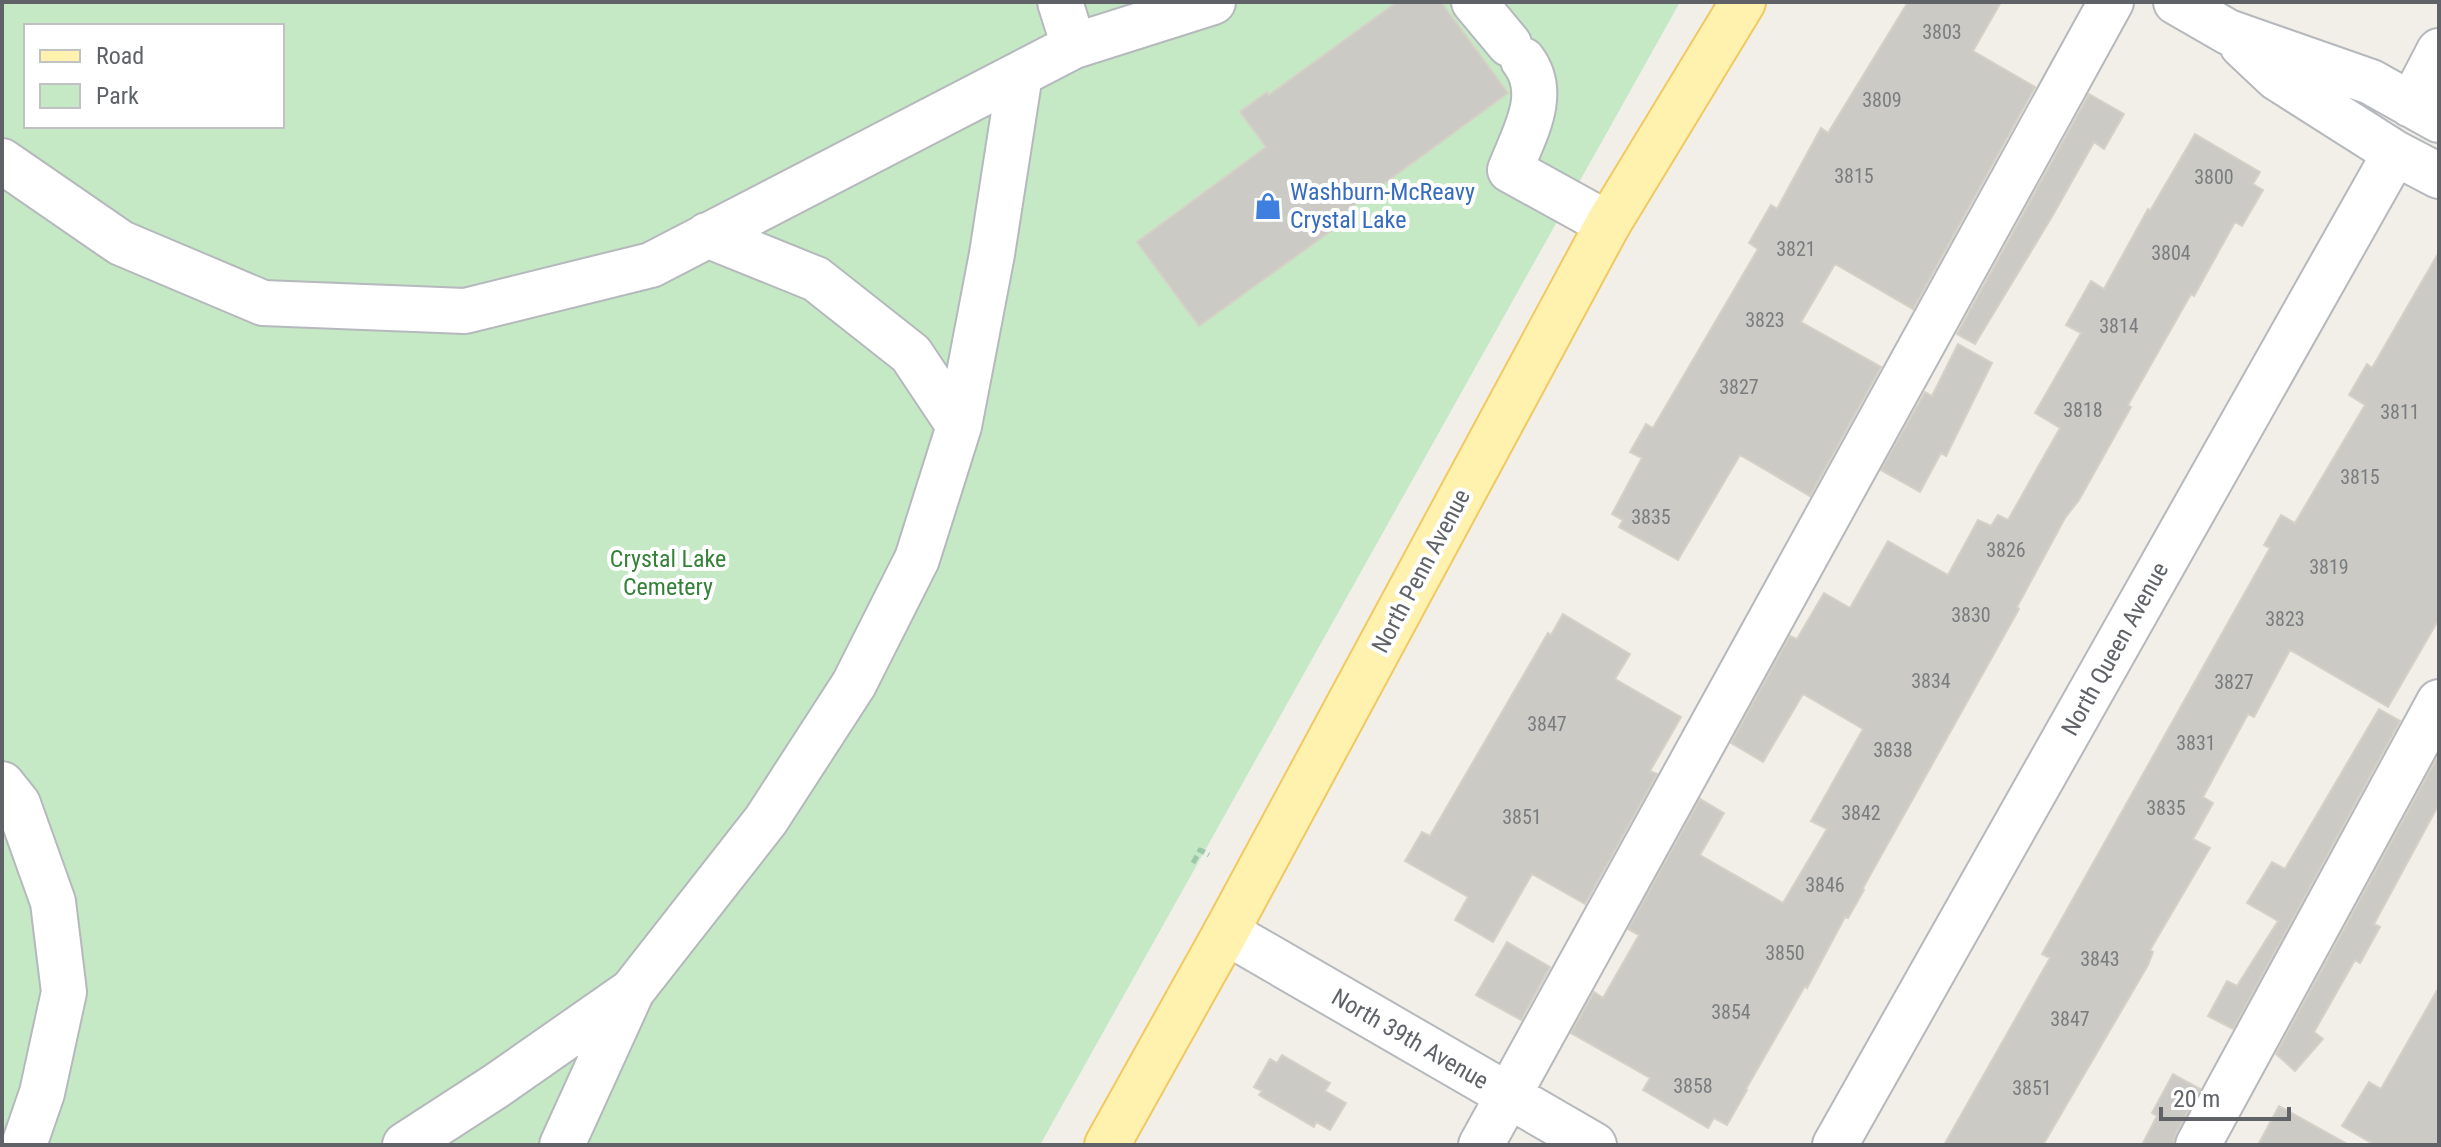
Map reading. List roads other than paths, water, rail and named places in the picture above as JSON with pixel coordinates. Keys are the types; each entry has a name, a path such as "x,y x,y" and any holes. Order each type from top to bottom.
{"main road":[{"name":"North Penn Avenue","path":"1107,1145 1226,932 1608,224 1743,2"}],"street":[{"path":"1060,2 1074,46"},
{"path":"2,161 121,243 263,303 465,311 651,265 1074,46 1213,2"},
{"path":"1474,2 1533,73 1536,99 1510,170 1608,224"},
{"path":"1481,1145 2111,2"},
{"path":"2176,2 2228,32 2371,82 2425,113 2439,51"},
{"path":"2228,32 2277,78 2395,153 2439,176"},
{"path":"562,1145 632,991 766,820 854,684 917,559 959,426 992,254 1020,74"},
{"name":"North Queen Avenue","path":"1835,1145 2395,153"},
{"path":"707,235 816,279 911,354 959,426"},
{"path":"2198,1145 2439,702"},
{"path":"2,784 18,804 53,902 64,992 42,1093 24,1145"},
{"name":"North 39th Avenue","path":"1226,932 1594,1145"},
{"path":"405,1145 632,991"}],"place":[{"name":"Washburn-McReavy Crystal Lake","path":"1268,206"}],"park label":[{"name":"Crystal Lake Cemetery","path":"668,573"}]}
